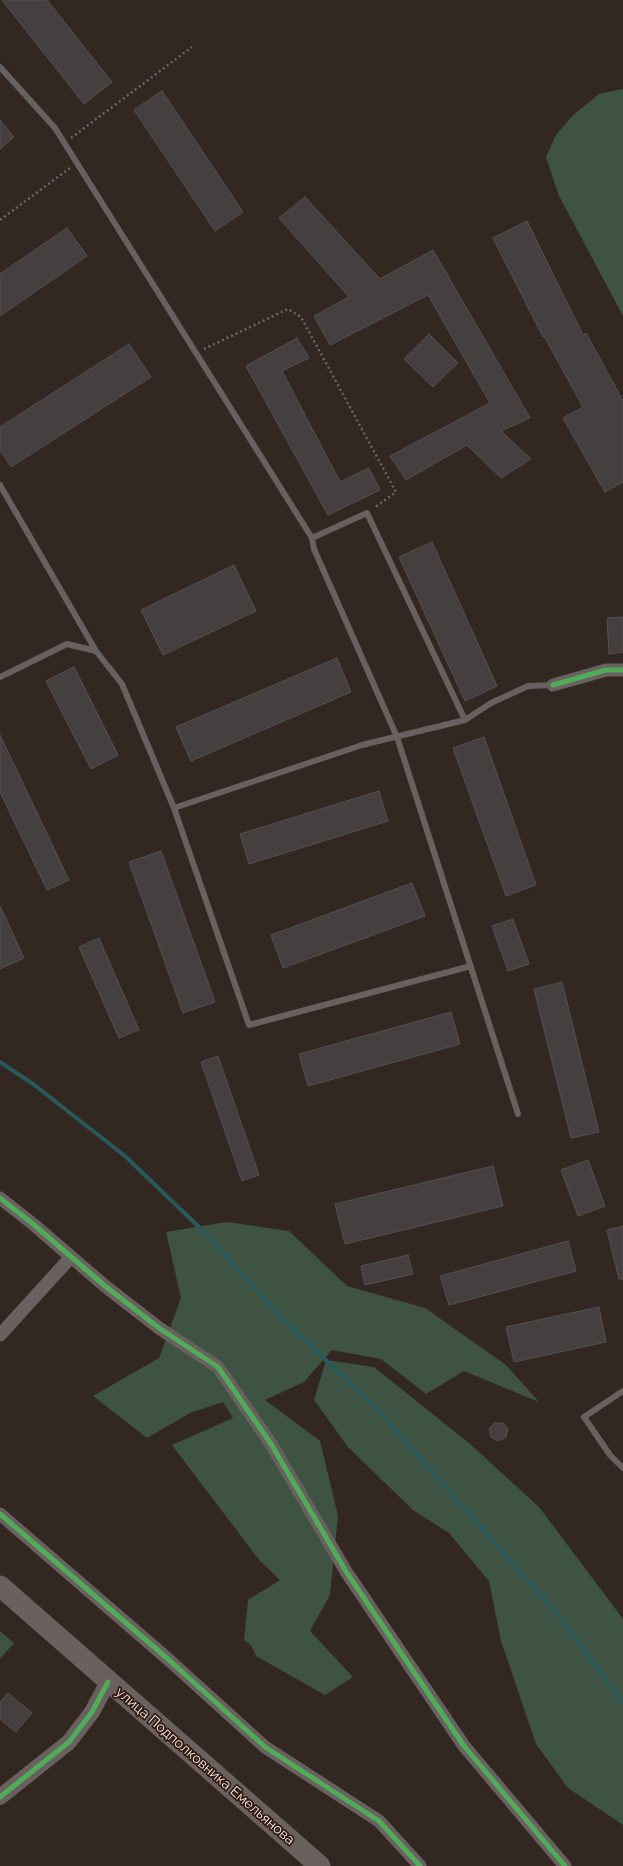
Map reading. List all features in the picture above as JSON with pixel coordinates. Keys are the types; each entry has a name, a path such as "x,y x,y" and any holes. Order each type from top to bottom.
{"main road":[{"name":"улица Подполковника Емельянова","path":"0,1586 320,1866"}],"street":[{"path":"553,685 606,670 623,670"},
{"path":"0,1198 105,1286 159,1328 218,1367 271,1444 347,1573 464,1746 565,1866"},
{"path":"1,1333 71,1257"},
{"path":"0,1514 169,1660 265,1747 379,1821 420,1866"},
{"path":"0,1797 69,1742 92,1712 108,1682"}],"lane":[{"path":"0,67 55,128 312,538 314,549 397,737 518,1114"},
{"path":"0,485 96,651 122,684 174,808 249,1025 471,966"},
{"path":"312,538 367,513 465,720"},
{"path":"0,677 67,644 96,651"},
{"path":"174,808 362,745 465,720 490,703 528,686 553,685"},
{"path":"623,1392 584,1417 610,1455 623,1468"}],"path":[{"path":"64,143 192,47"},
{"path":"0,220 77,163"},
{"path":"196,352 288,309 301,317 396,492 367,513"}],"green space":[{"path":"623,89 623,316 559,196 546,157 556,135 572,116 599,94"},
{"path":"227,1222 289,1231 347,1286 425,1308 506,1365 539,1402 464,1371 426,1394 381,1359 332,1350 304,1382 265,1400 320,1441 338,1516 330,1595 310,1631 353,1677 325,1695 256,1656 251,1645 244,1640 248,1600 280,1580 260,1561 172,1445 233,1418 223,1402 190,1413 147,1438 93,1396 159,1358 181,1298 166,1232"},
{"path":"326,1360 374,1367 470,1444 539,1507 623,1619 623,1825 568,1788 536,1744 501,1641 489,1581 449,1533 413,1510 348,1447 314,1400"},
{"path":"0,1631 14,1643 0,1659"}],"building":[{"path":"2,0 47,0 112,82 84,104"},
{"path":"162,91 243,212 215,231 134,110"},
{"path":"0,120 14,137 0,149"},
{"path":"305,197 380,279 433,250 530,418 501,431 531,459 501,478 467,445 406,480 390,456 490,403 428,295 330,345 314,316 349,297 279,218"},
{"path":"527,221 583,335 586,333 623,401 623,482 605,492 563,418 583,407 544,336 543,337 493,238"},
{"path":"67,228 87,256 0,316 0,274"},
{"path":"429,334 458,363 433,387 404,359"},
{"path":"297,338 309,358 282,371 340,482 369,468 380,490 328,515 246,366"},
{"path":"129,344 151,377 11,467 0,450 0,427"},
{"path":"432,542 497,686 465,701 399,557"},
{"path":"234,565 256,611 163,655 141,610"},
{"path":"623,617 623,652 609,654 607,618"},
{"path":"337,658 351,692 191,761 176,727"},
{"path":"74,667 118,755 91,769 46,681"},
{"path":"0,735 69,880 47,890 0,792"},
{"path":"484,737 536,885 506,896 453,748"},
{"path":"379,791 388,821 249,864 240,834"},
{"path":"161,851 215,1002 183,1013 129,862"},
{"path":"412,883 425,916 283,968 271,935"},
{"path":"0,906 24,958 0,969"},
{"path":"513,919 529,964 508,971 492,926"},
{"path":"99,938 139,1030 119,1038 79,947"},
{"path":"562,982 599,1132 571,1138 534,989"},
{"path":"451,1012 460,1044 308,1086 299,1054"},
{"path":"218,1056 259,1175 242,1181 201,1062"},
{"path":"588,1160 605,1206 578,1216 561,1170"},
{"path":"493,1166 503,1206 345,1244 335,1204"},
{"path":"623,1226 623,1279 619,1279 607,1230"},
{"path":"568,1241 576,1271 449,1305 440,1276"},
{"path":"408,1255 413,1274 365,1285 361,1266"},
{"path":"599,1307 606,1342 514,1362 506,1327"},
{"path":"494,1423 503,1423 508,1429 506,1437 498,1441 491,1437 489,1429"},
{"path":"8,1693 32,1713 16,1732 0,1719 0,1702"}],"waterway":[{"path":"0,1062 33,1084 125,1156 201,1229 281,1317 376,1408 557,1614 623,1703"}],"cycle path":[{"path":"553,685 606,670 623,670"},
{"path":"0,1198 33,1224 105,1286 159,1328 218,1367 271,1444 347,1573 464,1746 565,1866"},
{"path":"0,1514 169,1660 265,1747 379,1821 420,1866"},
{"path":"0,1797 69,1742 92,1712 108,1682"}]}
